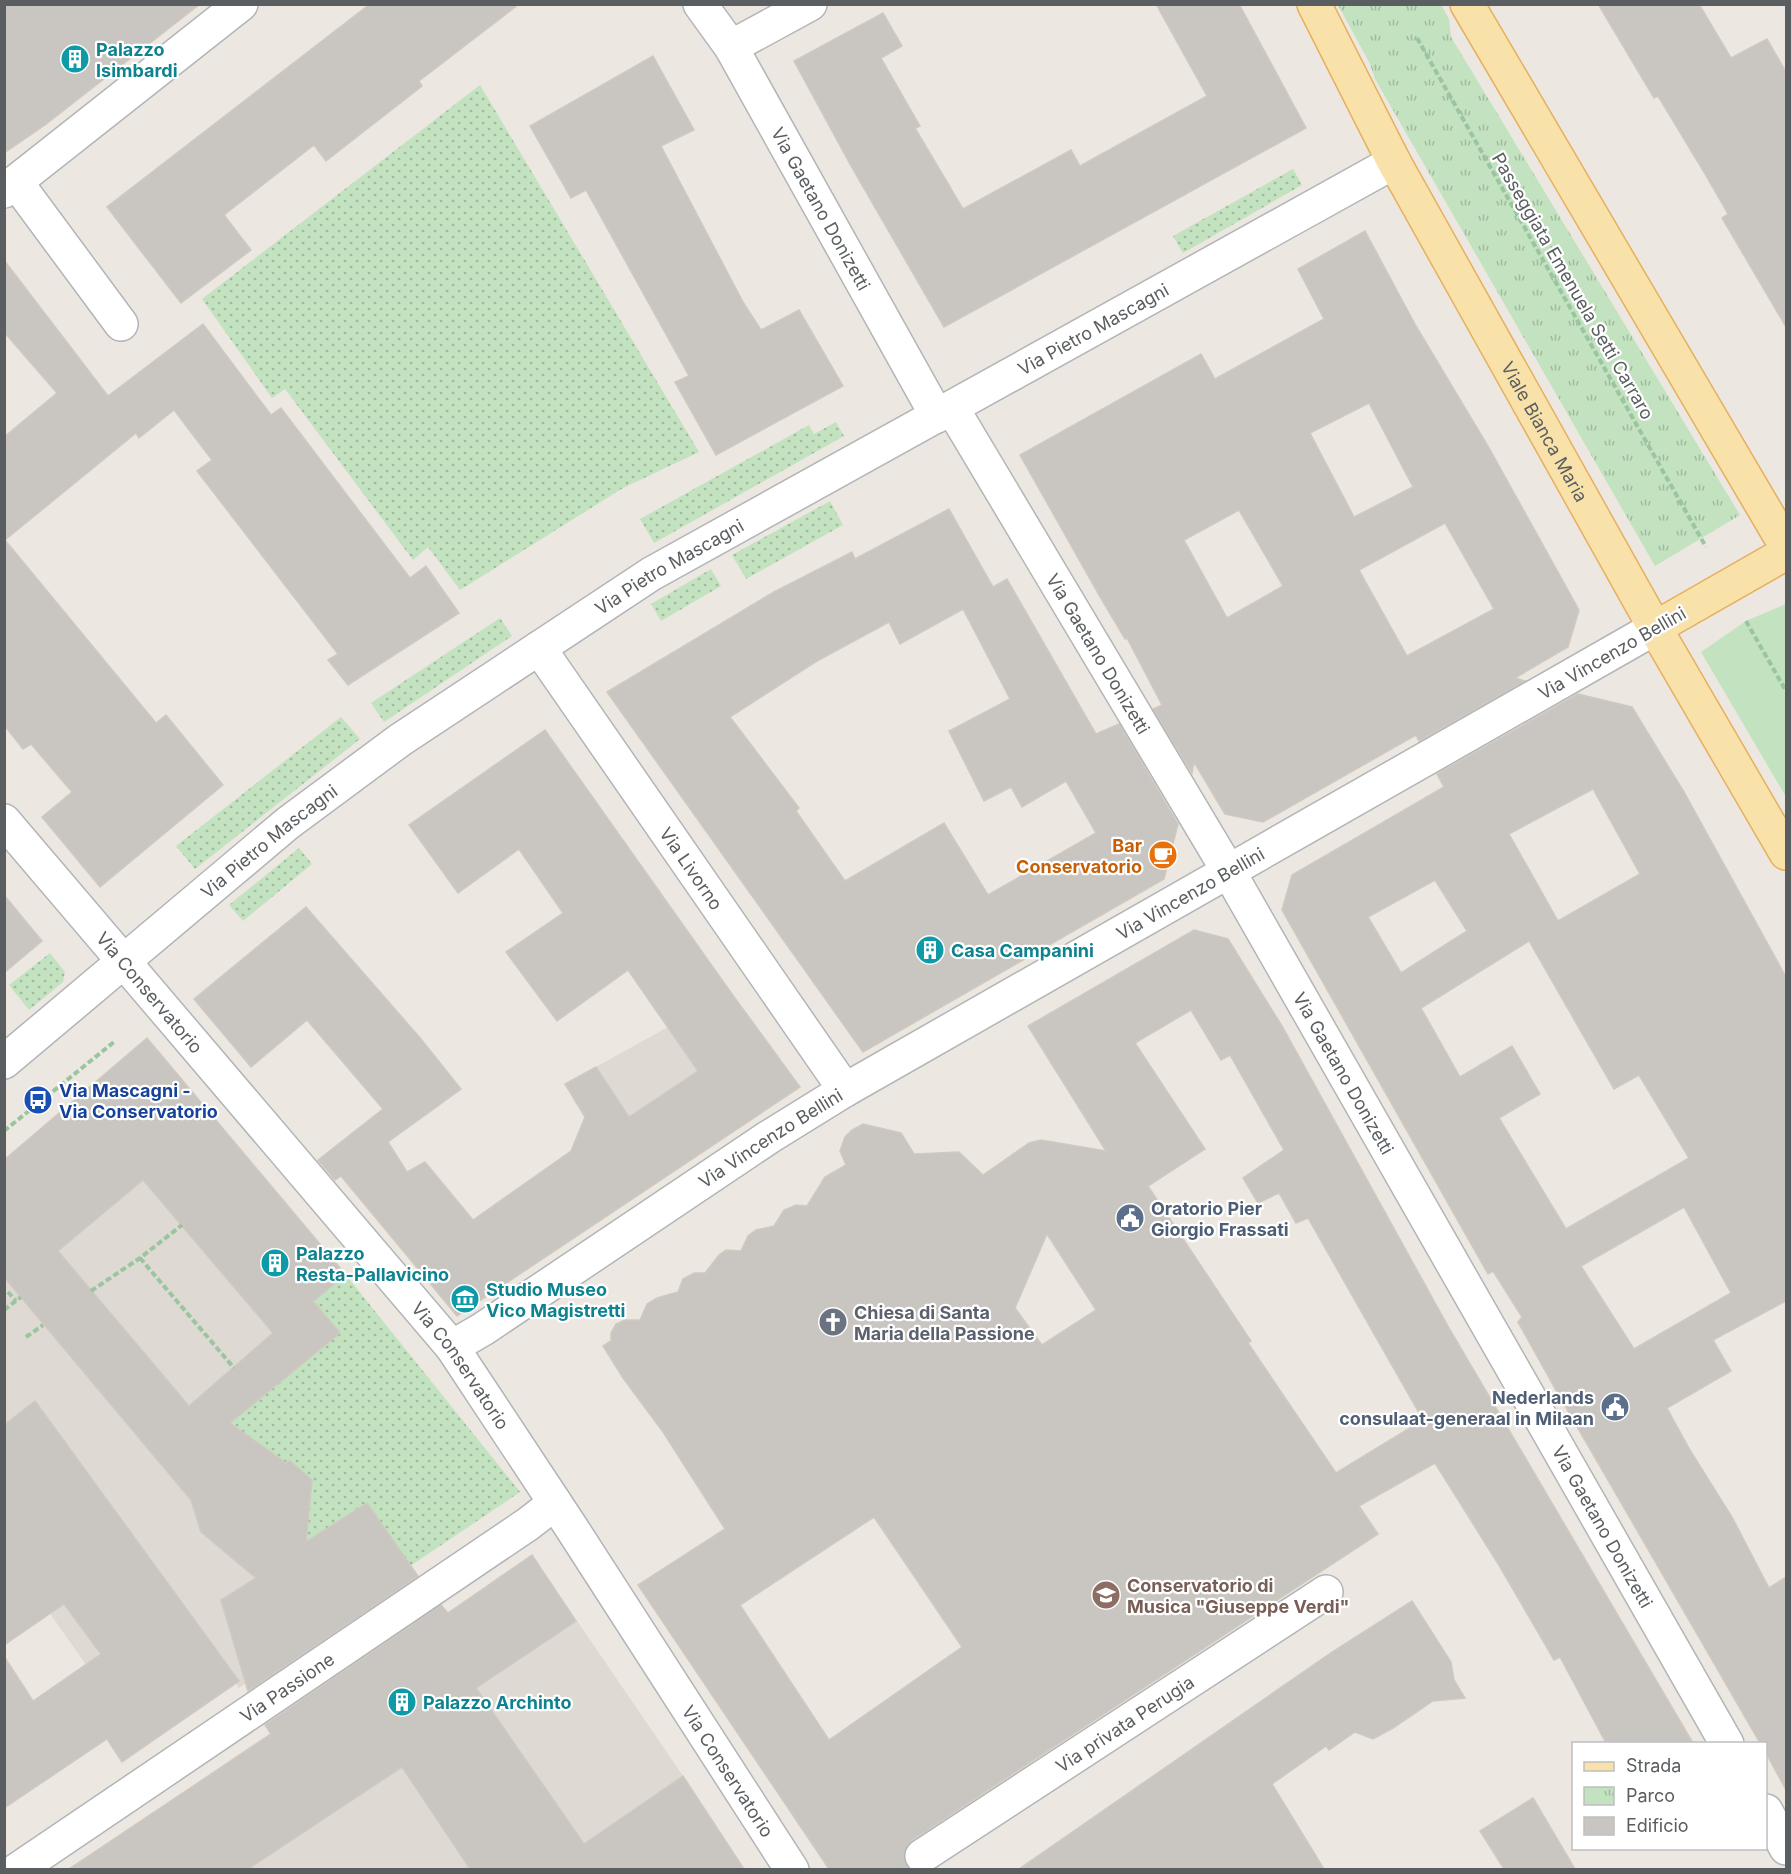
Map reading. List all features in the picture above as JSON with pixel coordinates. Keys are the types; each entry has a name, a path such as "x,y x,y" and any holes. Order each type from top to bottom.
{"main road":[{"name":"Viale Bianca Maria","path":"1314,4 1394,162 1655,628 1786,854"},
{"path":"1467,4 1786,546"},
{"name":"Via Vincenzo Bellini","path":"1655,628 1786,553"}],"street":[{"path":"121,324 10,186 241,4"},
{"name":"Via Gaetano Donizetti","path":"700,4 731,47 944,412 1229,872 1726,1742"},
{"path":"731,47 810,4"},
{"name":"Via Pietro Mascagni","path":"4,1062 288,823 400,740 651,574 1394,162"},
{"name":"Via Vincenzo Bellini","path":"452,1347 483,1329 768,1137 845,1090 1655,628"},
{"name":"Via Livorno","path":"539,648 845,1090"},
{"name":"Via Conservatorio","path":"4,821 452,1347 792,1869"},
{"name":"Via Passione","path":"17,1869 555,1503"},
{"name":"Via privata Perugia","path":"922,1856 1326,1592"},
{"path":"1767,1813 1786,1848"}],"path":[{"name":"Passeggiata Emenuela Setti Carraro","path":"1417,38 1706,547"},
{"path":"1746,621 1786,691"},
{"path":"4,1131 114,1042"},
{"path":"91,1291 140,1258 182,1225"},
{"path":"140,1258 234,1368"},
{"path":"8,1292 16,1301"},
{"path":"4,1310 21,1297"},
{"path":"26,1337 44,1325"}],"shaded area":[{"path":"732,994 800,1087 669,1174 589,1124 565,1084"},
{"path":"147,1038 520,1492 410,1566 327,1629 239,1688 236,1684 143,1747 5,1550 4,1160"},
{"name":"Palazzo Archinto","path":"532,1555 683,1776 742,1868 739,1870 69,1870"}],"green space":[{"path":"1338,5 1441,5 1449,19 1451,37 1740,515 1655,566 1375,79 1370,64"},
{"path":"480,85 699,452 623,488 460,590 428,547 413,560 285,389 272,398 202,299"},
{"path":"1293,169 1302,185 1183,253 1173,236"},
{"path":"836,422 844,436 654,543 640,519 809,425 814,434"},
{"path":"830,501 843,525 746,579 732,555"},
{"path":"711,569 721,586 661,621 651,604"},
{"path":"1786,604 1786,797 1701,652 1746,621"},
{"path":"500,618 512,636 384,722 371,703"},
{"path":"341,717 360,739 195,869 176,846"},
{"path":"299,848 312,864 243,921 229,905"},
{"path":"50,953 65,972 63,982 29,1010 9,985"},
{"path":"346,1275 520,1492 410,1566 367,1503 306,1542 300,1530 308,1519 312,1480 290,1461 286,1463 253,1439 236,1434 229,1423 340,1333 313,1301"}],"building":[{"name":"Palazzo Isimbardi","path":"4,4 200,4 45,125 4,153"},
{"path":"370,4 519,4 419,81 422,86 326,161 314,145 224,215 251,250 181,303 107,207"},
{"path":"1156,4 1239,4 1306,128 944,327 851,166 794,61 883,13 902,46 881,58 920,126 915,128 963,209 1071,150 1080,166 1207,96"},
{"path":"1598,4 1699,4 1731,58 1767,39 1786,72 1786,327 1722,218 1728,214 1705,174 1658,96 1654,98"},
{"path":"653,56 694,130 661,146 743,302 761,330 799,310 843,386 716,455 675,382 689,376 586,190 571,198 530,126"},
{"path":"1365,231 1416,326 1488,446 1579,610 1568,647 1515,678 1525,681 1419,741 1416,735 1263,822 1225,814 1194,762 1192,773 1153,709 1162,705 1127,638 1125,639 1099,595 1020,455 1201,354 1215,379 1324,319 1298,269","holes":["1369,403 1413,487 1354,517 1310,433","1239,510 1283,586 1227,618 1184,540","1445,523 1494,609 1407,656 1359,570"]},
{"path":"4,260 108,396 203,324 271,415 281,408 410,578 426,566 459,613 348,685 328,660 338,654 197,471 212,460 174,410 139,438 136,433 5,540 156,723 166,715 223,785 100,887 42,817 72,792 31,744 23,749 4,725 4,437 57,393 4,332"},
{"path":"949,509 993,587 1007,579 1096,734 1119,724 1178,824 1164,879 863,1052 607,692 774,592 852,552 855,559","holes":["963,609 1010,699 949,731 984,801 1011,787 1022,807 1066,781 1096,833 988,895 944,823 845,881 796,811 799,808 730,717 817,661 889,622 900,644"]},
{"path":"1578,694 1632,707 1684,792 1786,977 1786,1301 1713,1340 1731,1371 1667,1408 1732,1517 1769,1588 1786,1577 1786,1790 1767,1755 1767,1742 1759,1742 1557,1392 1518,1322 1522,1317 1493,1271 1488,1274 1282,910 1292,875 1444,787 1437,774","holes":["1593,789 1640,874 1558,921 1509,834","1435,880 1467,931 1401,973 1368,917","1529,941 1614,1089 1639,1075 1689,1158 1566,1229 1499,1118 1540,1094 1512,1046 1460,1077 1421,1008","1684,1207 1731,1293 1634,1349 1581,1266"]},
{"path":"545,730 800,1087 457,1316 341,1176 335,1180 318,1160 383,1109 307,1020 251,1067 194,999 306,907 421,1039 461,1089 388,1142 407,1172 425,1162 473,1220 571,1151 585,1117 565,1084 596,1067 629,1117 698,1071 628,970 557,1021 506,952 563,913 519,849 458,893 409,825"},
{"path":"4,895 42,941 4,973"},
{"path":"1194,930 1228,939 1282,1026 1449,1328 1692,1742 1605,1742 1560,1657 1554,1660 1500,1567 1435,1463 1359,1506 1378,1534 912,1840 903,1856 906,1866 910,1869 829,1869 638,1585 725,1529 663,1432 623,1378 603,1346 611,1341 611,1333 616,1324 625,1320 640,1320 647,1304 657,1298 678,1292 683,1279 694,1273 705,1273 726,1250 741,1251 748,1236 756,1230 774,1226 784,1210 796,1205 807,1206 825,1177 846,1165 840,1151 845,1137 863,1124 901,1133 914,1154 959,1152 983,1175 1029,1143 1041,1140 1106,1151 1028,1026","holes":["1191,1010 1221,1060 1230,1055 1284,1150 1243,1178 1258,1203 1279,1193 1296,1223 1308,1218 1423,1420 1336,1473 1248,1343 1251,1341 1148,1186 1205,1149 1135,1043","1047,1234 1096,1310 1042,1345 1015,1308","874,1517 962,1647 829,1740 740,1605"]},
{"name":"Palazzo Resta-Pallavicino","path":"147,1038 346,1275 313,1301 340,1333 230,1423 286,1463 290,1461 312,1480 306,1542 367,1503 418,1576 248,1691 221,1600 256,1578 201,1532 191,1500 4,1277 4,1160","holes":["143,1180 273,1333 189,1406 58,1251"]},
{"path":"35,1401 239,1681 122,1762 107,1739 4,1808 4,1656 33,1701 101,1654 64,1604 4,1645 4,1425"},
{"name":"Palazzo Archinto","path":"532,1555 576,1621 476,1688 584,1844 683,1776 744,1869 470,1869 402,1767 248,1869 69,1869 271,1734 265,1725 441,1605 448,1613"},
{"path":"1412,1601 1451,1662 1454,1680 1465,1698 1433,1701 1373,1739 1355,1732 1329,1750 1326,1746 1272,1784 1324,1869 1019,1869 1332,1652"},
{"path":"1533,1798 1575,1869 1504,1869 1480,1831"}],"tunnel":[{"path":"901,1870 922,1856"}],"place":[{"name":"Palazzo Isimbardi","path":"75,59"},
{"name":"Bar Conservatorio","path":"1163,855"},
{"name":"Casa Campanini","path":"930,950"},
{"name":"Via Mascagni - Via Conservatorio","path":"38,1100"},
{"name":"Oratorio Pier Giorgio Frassati","path":"1130,1218"},
{"name":"Palazzo Resta-Pallavicino","path":"275,1263"},
{"name":"Studio Museo Vico Magistretti","path":"465,1299"},
{"name":"Chiesa di Santa Maria della Passione","path":"833,1322"},
{"name":"Nederlands consulaat-generaal in Milaan","path":"1615,1407"},
{"name":"Conservatorio di Musica \"Giuseppe Verdi\"","path":"1106,1595"},
{"name":"Palazzo Archinto","path":"402,1702"}]}
